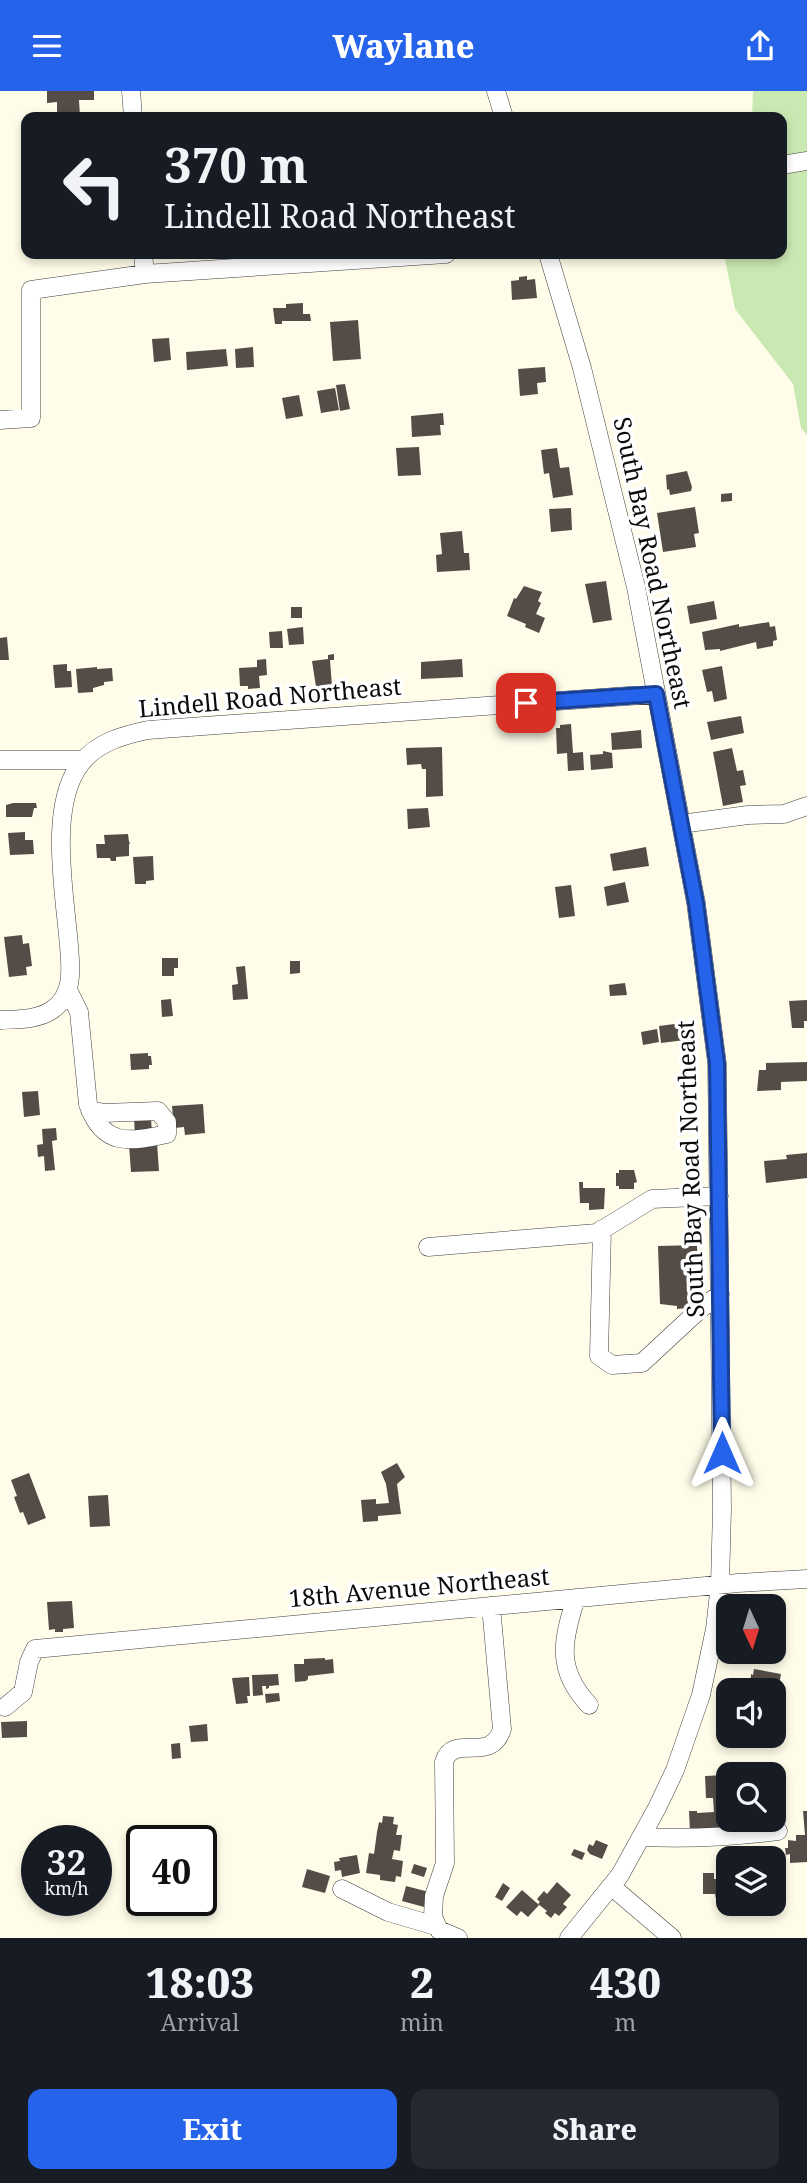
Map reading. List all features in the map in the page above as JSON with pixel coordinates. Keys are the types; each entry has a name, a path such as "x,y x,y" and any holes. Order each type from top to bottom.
{"street":[{"path":"131,91 133,112"},
{"path":"496,91 502,112"},
{"path":"787,164 807,161"},
{"path":"144,259 145,274"},
{"path":"0,420 31,418 31,290 145,274 371,259"},
{"name":"South Bay Road Northeast","path":"549,259 582,368 636,587 696,903 716,1056 719,1196 722,1509 720,1584 715,1629 701,1695 675,1770 620,1874 569,1938"},
{"name":"Lindell Road Northeast","path":"68,990 71,968 61,815 70,782 83,760 120,736 148,730 656,694"},
{"path":"2,755 83,760"},
{"path":"681,824 748,815 784,814 807,806"},
{"path":"0,1020 38,1017 58,1005 68,990 79,1012 90,1110"},
{"path":"428,1247 597,1233 652,1199 719,1196"},
{"path":"602,1229 599,1356 612,1365 642,1363 720,1294"},
{"name":"18th Avenue Northeast","path":"5,1707 23,1692 29,1662 36,1650 720,1584 807,1579"},
{"path":"576,1598 566,1630 564,1656 576,1692 589,1705"},
{"path":"458,1938 442,1933 433,1917 434,1896 445,1863 443,1794 446,1756 457,1749 491,1746 502,1729 491,1606"},
{"path":"641,1837 740,1836 770,1832"},
{"path":"611,1886 672,1938"},
{"path":"342,1889 388,1912 436,1926"}],"green space":[{"path":"753,91 807,91 807,435 801,428 793,384 735,309 725,259 787,259 787,112 752,112"}],"building":[{"path":"47,91 94,91 94,100 79,100 80,112 57,112 57,102 47,103"},
{"path":"527,276 527,280 535,279 537,298 512,300 511,281"},
{"path":"303,303 303,314 310,314 311,321 282,321 282,324 275,324 273,308 286,308 286,304"},
{"path":"358,320 361,359 333,361 330,322"},
{"path":"169,338 171,360 154,362 152,339"},
{"path":"253,347 254,367 236,368 235,349"},
{"path":"226,349 228,366 187,370 186,352"},
{"path":"545,367 546,382 537,383 538,394 520,396 518,369"},
{"path":"345,384 350,409 340,411 336,385"},
{"path":"335,388 339,410 321,413 317,391"},
{"path":"299,395 303,416 286,419 282,398"},
{"path":"443,413 441,435 412,437 411,416"},
{"path":"419,447 421,475 398,476 396,448"},
{"path":"557,448 560,468 569,467 573,495 553,498 549,473 544,474 541,450"},
{"path":"687,471 691,491 670,495 666,475"},
{"path":"732,493 732,501 721,502 721,494"},
{"path":"695,507 699,533 694,534 696,547 663,552 657,513"},
{"path":"571,508 572,530 551,532 549,509"},
{"path":"462,531 464,553 469,553 470,570 437,572 436,555 442,554 440,533"},
{"path":"606,581 612,620 593,623 585,584"},
{"path":"524,586 542,592 536,614 545,618 539,633 507,616 514,598 516,599"},
{"path":"714,601 717,619 690,624 687,606"},
{"path":"291,607 302,607 302,618 291,618"},
{"path":"769,622 770,627 775,626 777,640 773,641 773,646 757,649 756,642 720,651 705,650 702,632 739,624 739,627"},
{"path":"303,627 304,644 289,645 287,629"},
{"path":"282,631 283,648 270,648 269,632"},
{"path":"7,637 9,660 0,660 0,638"},
{"path":"334,654 334,660 330,660 332,686 316,687 312,661 328,659 328,655"},
{"path":"266,659 267,675 259,676 260,688 248,689 248,686 240,686 239,668 257,667 257,660"},
{"path":"462,659 463,677 421,679 421,662"},
{"path":"67,664 67,671 71,671 72,687 55,688 53,665"},
{"path":"722,666 727,699 714,702 712,691 707,692 702,670"},
{"path":"112,668 113,681 93,688 93,692 78,693 76,669"},
{"path":"741,716 744,733 711,740 707,722"},
{"path":"571,724 573,753 583,752 584,770 568,771 567,753 557,754 556,728"},
{"path":"641,730 642,748 612,750 611,733"},
{"path":"442,747 443,796 426,797 426,769 422,769 421,764 407,765 406,748"},
{"path":"732,748 737,771 743,770 746,785 740,786 743,802 723,806 713,752"},
{"path":"603,751 612,753 613,768 591,770 590,755 603,754"},
{"path":"36,803 37,808 34,808 32,817 6,817 6,805"},
{"path":"428,808 430,827 408,829 407,809"},
{"path":"25,832 25,840 33,840 34,854 10,855 8,833"},
{"path":"128,834 129,856 116,857 116,861 97,858 96,844 105,844 104,835"},
{"path":"646,847 649,866 613,871 610,854"},
{"path":"153,856 154,880 146,881 146,884 135,884 133,857"},
{"path":"625,882 629,902 607,906 604,887"},
{"path":"571,885 575,916 559,918 555,887"},
{"path":"22,935 23,944 29,943 32,966 26,967 27,975 9,977 4,937"},
{"path":"162,958 178,958 178,968 174,968 174,976 162,976"},
{"path":"290,961 300,961 300,973 290,974"},
{"path":"245,966 248,999 233,1000 232,985 238,984 236,967"},
{"path":"625,983 627,995 610,996 609,985"},
{"path":"171,999 173,1016 162,1017 161,1000"},
{"path":"807,1000 807,1021 804,1021 804,1028 792,1028 789,1001"},
{"path":"682,1023 682,1028 685,1027 685,1040 661,1043 659,1026"},
{"path":"657,1029 659,1042 643,1045 641,1032"},
{"path":"148,1053 152,1065 149,1065 149,1069 131,1070 130,1054"},
{"path":"807,1062 807,1081 781,1082 781,1090 757,1091 759,1070 766,1070 766,1063"},
{"path":"38,1091 40,1115 24,1117 22,1092"},
{"path":"203,1104 205,1133 185,1135 184,1127 174,1128 172,1106"},
{"path":"134,1118 151,1118 152,1134 135,1135"},
{"path":"56,1128 57,1140 52,1141 55,1170 45,1171 44,1156 38,1157 37,1145 43,1144 42,1129"},
{"path":"157,1143 159,1171 131,1172 129,1145"},
{"path":"807,1153 807,1178 766,1183 764,1161 787,1159 786,1155"},
{"path":"619,1170 634,1170 637,1182 634,1183 634,1189 619,1189 619,1186 616,1186 616,1173 619,1173"},
{"path":"579,1182 583,1182 583,1188 605,1188 604,1209 589,1210 589,1203 580,1203"},
{"path":"697,1245 698,1278 693,1278 693,1303 688,1304 688,1308 677,1309 677,1306 660,1304 658,1246"},
{"path":"397,1463 405,1477 397,1484 401,1514 378,1516 378,1521 363,1522 361,1500 376,1499 376,1504 389,1503 381,1472"},
{"path":"29,1473 46,1518 28,1525 23,1512 20,1513 11,1480"},
{"path":"108,1495 110,1526 90,1527 88,1496"},
{"path":"72,1601 74,1628 63,1629 63,1632 49,1630 47,1602"},
{"path":"304,1659 333,1659 334,1673 308,1676 306,1681 295,1682 294,1664 304,1664"},
{"path":"754,1669 781,1674 780,1678 751,1678 751,1674 753,1675"},
{"path":"278,1674 279,1685 266,1689 266,1686 262,1686 263,1695 253,1696 252,1675"},
{"path":"249,1677 248,1703 236,1704 232,1678"},
{"path":"279,1693 280,1701 266,1703 265,1694"},
{"path":"27,1721 27,1737 2,1738 1,1722"},
{"path":"207,1724 208,1741 191,1742 189,1726"},
{"path":"180,1743 181,1758 172,1759 171,1744"},
{"path":"716,1775 716,1830 690,1832 689,1811 714,1812 713,1798 706,1798 705,1776"},
{"path":"803,1811 807,1811 807,1862 790,1863 790,1854 786,1855 788,1840 796,1841 796,1835 805,1835"},
{"path":"383,1816 394,1817 393,1824 398,1825 396,1835 402,1835 400,1851 394,1850 392,1859 403,1861 401,1877 396,1876 395,1882 380,1880 380,1875 366,1873 369,1853 374,1854 379,1822 382,1823"},
{"path":"596,1840 608,1845 602,1859 587,1850 589,1844 593,1846"},
{"path":"574,1849 585,1853 582,1860 571,1855"},
{"path":"357,1855 360,1873 342,1877 341,1870 335,1871 334,1862 340,1861 339,1858"},
{"path":"414,1864 427,1868 424,1877 411,1873"},
{"path":"307,1869 330,1876 325,1893 302,1887"},
{"path":"703,1873 714,1873 716,1899 715,1894 703,1894"},
{"path":"557,1882 571,1895 563,1904 567,1907 559,1916 555,1913 551,1918 538,1904 540,1902 537,1899 544,1891 547,1894"},
{"path":"503,1883 510,1888 502,1901 495,1897"},
{"path":"406,1886 429,1892 424,1907 402,1901"},
{"path":"522,1890 539,1905 528,1917 521,1911 517,1916 506,1907"}],"route":[{"path":"526,703 656,694 696,903 717,1063 722,1453"}]}
